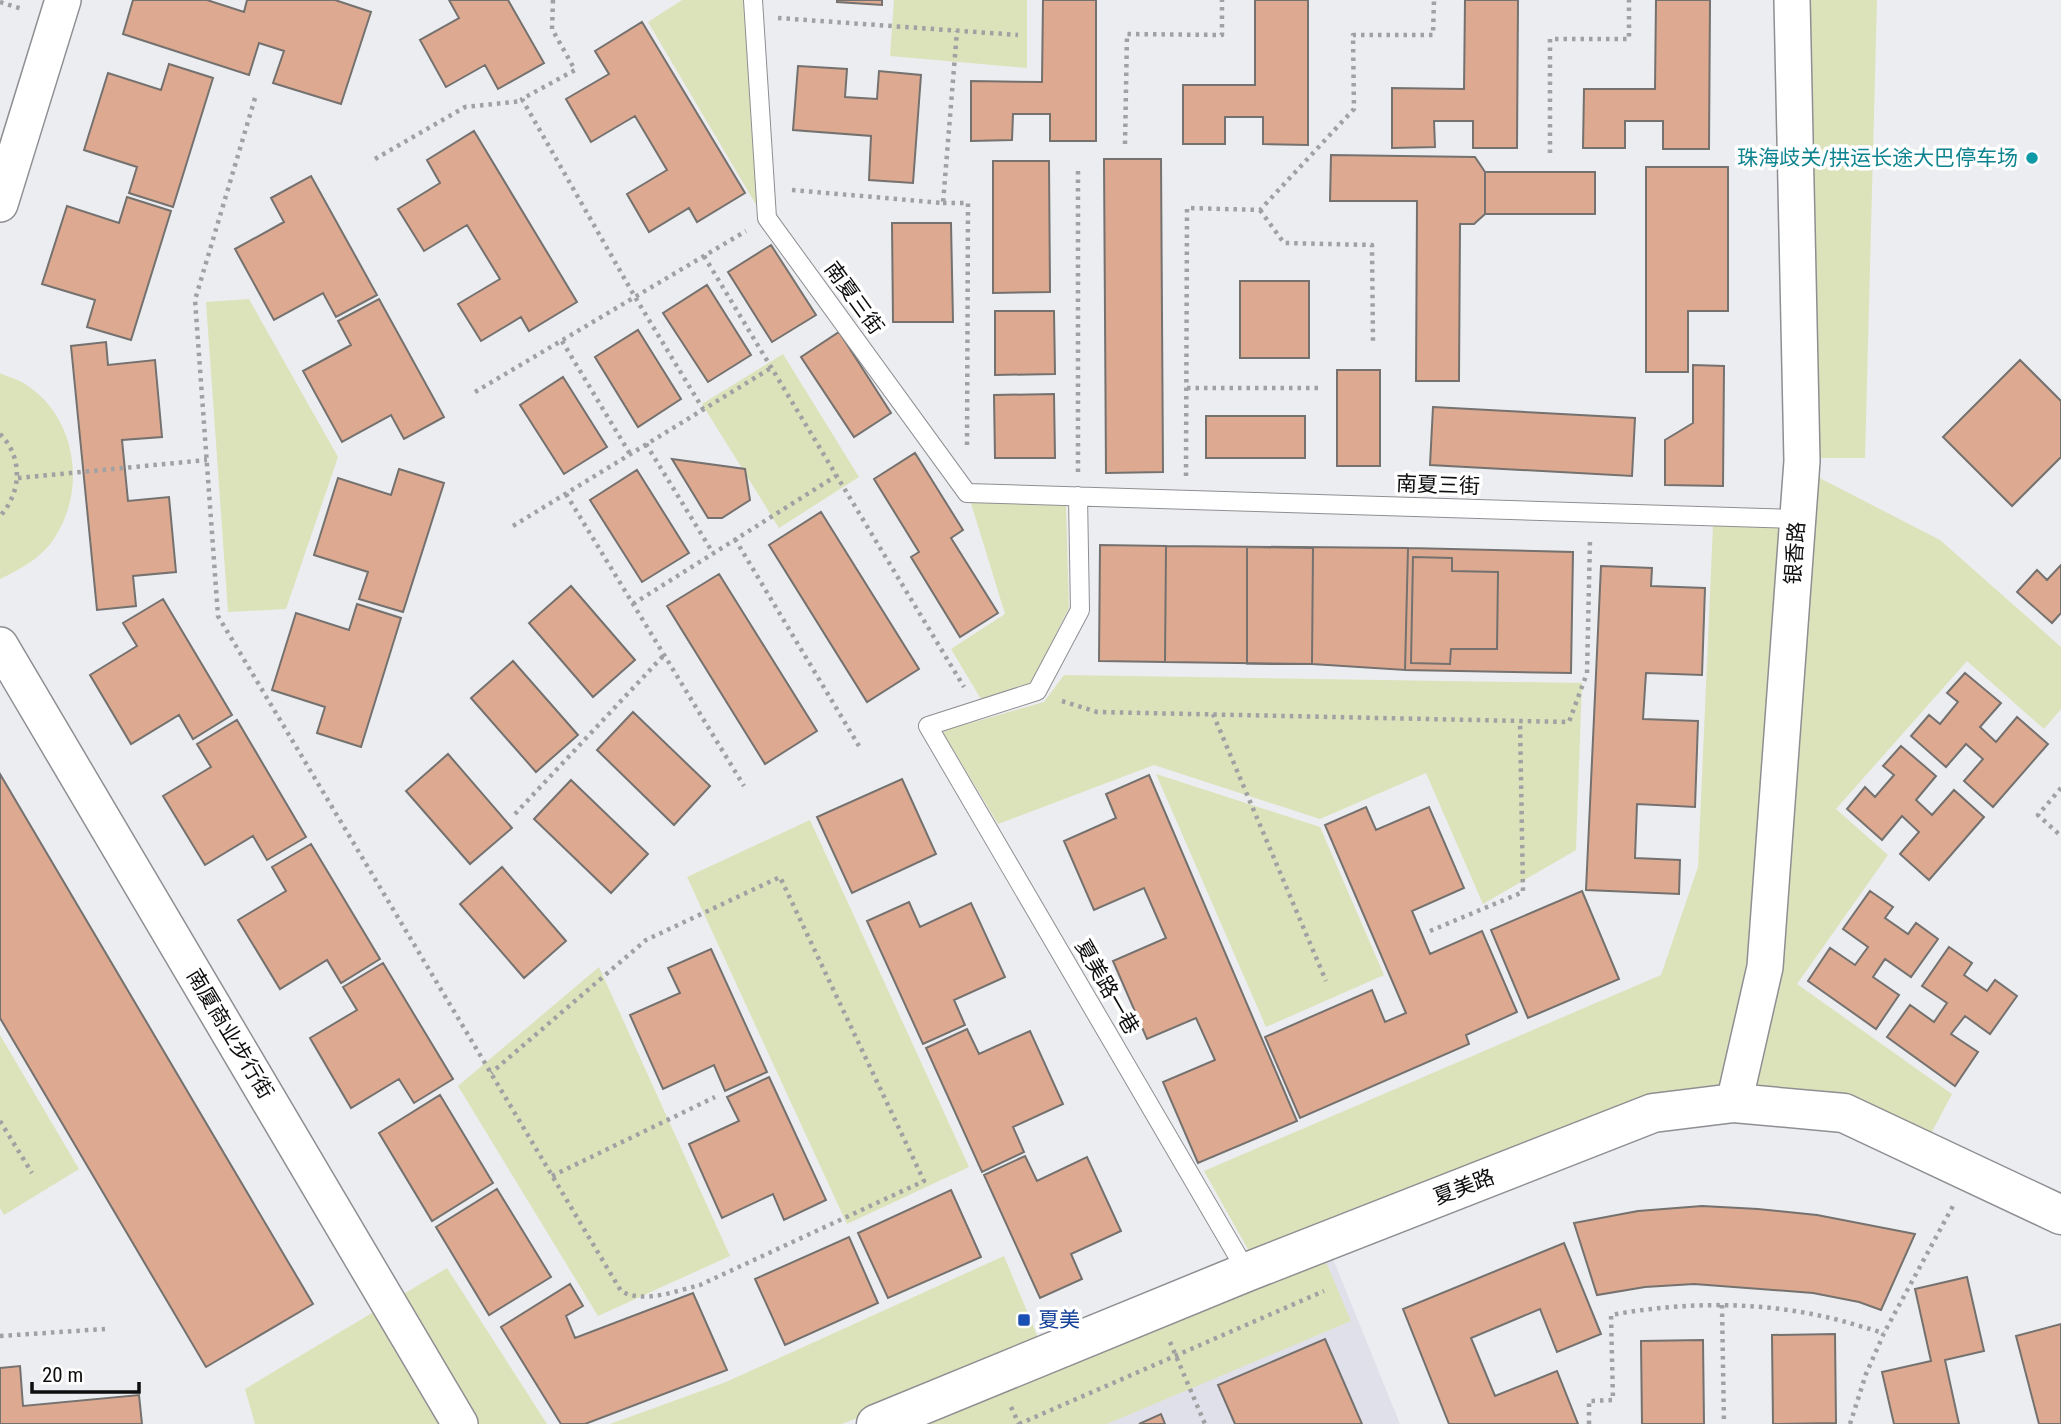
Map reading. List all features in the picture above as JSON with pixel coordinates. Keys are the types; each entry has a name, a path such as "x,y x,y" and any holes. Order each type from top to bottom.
{"street":[{"path":"0,204 63,0"},
{"name":"银香路","path":"1734,1102 1765,967 1802,461 1793,0"},
{"name":"南厦商业步行街","path":"0,645 460,1424"},
{"name":"夏美路","path":"876,1424 1247,1272 1653,1113 1734,1102 1844,1113 2061,1215"}],"lane":[{"path":"753,8 767,218"},
{"name":"南夏三街","path":"767,218 967,492 1797,519"},
{"path":"978,710 1037,691 1080,610 1078,496"},
{"name":"夏美路一巷","path":"978,710 928,726 1247,1272"}],"path":[{"path":"523,101 522,99 575,70 552,29 554,0"},
{"path":"1125,144 1127,34 1222,35 1222,0"},
{"path":"1186,499 1187,208 1260,210 1354,109 1353,35 1433,36 1434,0"},
{"path":"1550,152 1550,40 1629,39 1629,0"},
{"path":"753,8 957,31 1018,35"},
{"path":"943,203 957,31"},
{"path":"255,98 195,300 218,617 621,1291 640,1297 666,1294 700,1285 924,1181 780,877 646,940 491,1073"},
{"path":"375,159 465,107 523,101"},
{"path":"523,101 635,297 704,409"},
{"path":"1078,168 1078,496"},
{"path":"765,188 968,203 967,492"},
{"path":"1260,210 1284,243 1372,244 1373,343"},
{"path":"475,393 767,218"},
{"path":"704,256 978,710"},
{"path":"562,341 630,454"},
{"path":"513,526 771,368"},
{"path":"1187,388 1323,387"},
{"path":"0,434 7,441 16,459 18,478 13,498 0,516"},
{"path":"646,444 713,554"},
{"path":"18,478 207,460"},
{"path":"633,604 836,476"},
{"path":"566,494 744,786"},
{"path":"1050,696 1097,712 1569,722 1587,673 1590,512"},
{"path":"735,539 859,746"},
{"path":"515,814 664,655"},
{"path":"1213,714 1326,981"},
{"path":"1430,931 1523,892 1520,721"},
{"path":"2061,789 2038,815 2061,836"},
{"path":"552,1176 715,1097"},
{"path":"0,1121 32,1173"},
{"path":"1850,1424 1866,1374 1884,1333 1972,1173"},
{"path":"1019,1424 1324,1291"},
{"path":"1722,1305 1724,1424"},
{"path":"1589,1424 1589,1401 1613,1401 1611,1315 1674,1306 1768,1308 1825,1317 1884,1333"},
{"path":"1156,1309 1205,1424"},
{"path":"0,1336 105,1329"}],"shaded area":[{"path":"1327,1244 1400,1424 879,1424"}],"green space":[{"path":"682,0 747,0 761,213 648,22"},
{"path":"894,0 1027,0 1027,68 890,56"},
{"path":"1801,0 1877,0 1865,458 1808,458"},
{"path":"249,299 338,457 286,609 228,612 206,302"},
{"path":"783,354 859,477 779,528 702,404"},
{"path":"0,373 25,384 42,398 56,415 71,454 73,475 65,518 55,537 31,562 0,579"},
{"path":"1810,473 1940,540 2061,647 2061,709 2044,729 1967,661 1836,809 1888,855 1797,984 1952,1094 1926,1143 1745,1095"},
{"path":"970,500 1066,506 1069,608 1032,682 981,699 951,649 1005,614"},
{"path":"1713,526 1788,527 1758,959 1726,1096 1255,1262 1204,1171 1661,975 1698,867"},
{"path":"1064,675 1582,683 1576,850 1483,904 1426,773 1320,819 1154,765 998,824 942,731 1044,702"},
{"path":"1156,774 1320,827 1384,975 1266,1027"},
{"path":"810,820 969,1167 847,1224 687,877"},
{"path":"599,967 730,1256 598,1316 458,1086"},
{"path":"0,1035 79,1169 4,1215 0,1208"},
{"path":"1321,1250 1351,1321 1107,1424 910,1424"},
{"path":"1004,1256 1041,1345 842,1424 610,1424 726,1382"},
{"path":"447,1268 547,1424 255,1424 245,1389"}],"building":[{"path":"133,0 207,0 244,12 247,0 335,0 371,12 341,104 273,83 284,51 259,43 249,75 123,34"},
{"path":"449,0 508,0 544,63 498,89 485,65 446,87 420,40 459,18"},
{"path":"882,0 882,5 837,2"},
{"path":"1043,0 1096,0 1096,141 1050,141 1050,114 1013,114 1012,140 971,141 971,81 1042,82"},
{"path":"1255,0 1308,0 1308,145 1263,144 1263,117 1225,117 1225,144 1183,144 1183,85 1255,85"},
{"path":"1465,0 1518,0 1517,148 1473,148 1473,121 1434,121 1435,147 1392,148 1392,88 1464,89"},
{"path":"1656,0 1710,0 1709,149 1663,149 1663,121 1625,121 1625,148 1583,148 1584,89 1655,89"},
{"path":"642,22 745,193 697,222 689,208 649,232 627,194 667,170 635,116 591,142 566,99 609,74 595,51"},
{"path":"169,64 213,78 173,207 129,193 137,167 84,150 108,73 161,90"},
{"path":"798,66 847,69 845,97 877,99 879,71 921,75 913,183 869,180 871,136 793,130"},
{"path":"474,131 577,302 529,331 521,317 481,341 458,304 500,279 467,225 424,251 398,209 440,183 427,160"},
{"path":"1331,155 1475,157 1485,172 1485,214 1474,224 1460,224 1459,381 1416,381 1417,201 1330,201"},
{"path":"1104,159 1161,159 1163,472 1106,473"},
{"path":"993,161 1049,161 1050,292 993,293"},
{"path":"1646,167 1728,167 1728,311 1688,311 1688,372 1646,372"},
{"path":"1485,172 1595,172 1595,214 1485,214"},
{"path":"311,176 377,295 336,317 323,293 274,320 235,249 284,222 271,198"},
{"path":"127,197 171,211 131,340 87,327 95,300 42,284 67,206 119,223"},
{"path":"892,223 951,223 953,322 893,322"},
{"path":"771,245 816,315 772,342 728,272"},
{"path":"1240,281 1309,281 1309,358 1240,358"},
{"path":"707,285 751,355 708,382 663,313"},
{"path":"379,299 444,417 404,439 391,415 342,442 303,371 351,345 338,321"},
{"path":"995,311 1054,311 1055,374 995,375"},
{"path":"638,330 681,399 638,427 595,357"},
{"path":"839,332 891,413 854,437 801,357"},
{"path":"106,342 108,365 155,360 162,437 122,440 128,501 169,497 176,572 133,576 136,606 97,610 71,346"},
{"path":"2020,360 2061,401 2061,457 2012,506 1943,437"},
{"path":"1693,365 1724,366 1723,486 1665,485 1665,440 1693,423"},
{"path":"1337,370 1380,370 1380,466 1337,466"},
{"path":"563,377 607,447 564,474 520,405"},
{"path":"1054,394 1055,458 995,458 994,395"},
{"path":"1433,407 1635,418 1632,476 1430,465"},
{"path":"1206,416 1305,416 1305,458 1206,458"},
{"path":"915,453 963,530 951,538 998,613 960,637 911,557 919,552 874,479"},
{"path":"672,459 745,469 750,500 722,518 708,518"},
{"path":"399,469 444,483 403,612 359,599 368,572 314,555 338,478 391,495"},
{"path":"637,470 689,553 642,582 590,500"},
{"path":"821,512 919,669 867,702 769,545"},
{"path":"1100,545 1166,546 1165,662 1099,661"},
{"path":"1166,546 1408,548 1405,670 1312,664 1165,662"},
{"path":"1247,547 1313,548 1312,664 1247,664"},
{"path":"1408,548 1573,552 1571,673 1405,670"},
{"path":"1413,557 1452,558 1452,571 1498,572 1497,649 1451,649 1450,664 1411,663"},
{"path":"2061,565 2061,613 2052,623 2017,592 2037,570 2047,580"},
{"path":"1601,566 1652,568 1651,586 1705,588 1702,675 1646,673 1643,719 1698,721 1695,807 1637,804 1635,858 1680,860 1679,894 1586,890"},
{"path":"719,574 817,731 765,764 667,606"},
{"path":"571,586 635,660 593,697 529,623"},
{"path":"163,599 232,715 193,739 179,715 131,744 90,675 137,646 123,623"},
{"path":"357,604 401,618 361,747 317,733 325,707 272,690 296,613 349,630"},
{"path":"513,661 578,735 536,772 471,698"},
{"path":"1965,673 2001,703 1980,727 1996,742 2017,717 2048,744 1993,807 1964,781 1983,759 1966,744 1946,767 1911,736 1929,715 1940,724 1958,702 1947,693"},
{"path":"633,712 710,786 674,825 597,750"},
{"path":"237,720 306,837 267,860 253,836 205,865 163,796 211,767 197,744"},
{"path":"1901,746 1936,776 1916,800 1932,815 1954,790 1984,817 1929,880 1900,854 1919,832 1902,816 1882,840 1847,809 1865,787 1875,797 1894,775 1883,766"},
{"path":"448,754 512,828 470,864 406,791"},
{"path":"0,774 313,1304 206,1367 0,1018"},
{"path":"1149,775 1297,1121 1198,1163 1163,1082 1215,1060 1196,1018 1147,1039 1113,961 1166,938 1144,888 1094,910 1064,841 1116,818 1106,794"},
{"path":"902,779 936,854 852,893 817,817"},
{"path":"571,780 648,854 611,893 534,819"},
{"path":"1366,807 1376,830 1429,807 1464,888 1412,911 1430,954 1482,931 1517,1012 1466,1035 1469,1044 1300,1118 1265,1037 1372,990 1385,1022 1406,1013 1325,825"},
{"path":"311,844 380,959 341,983 327,960 280,989 238,920 286,891 272,867"},
{"path":"502,867 566,941 524,978 460,904"},
{"path":"1582,891 1619,979 1528,1018 1491,930"},
{"path":"1870,891 1893,907 1885,918 1908,934 1916,923 1938,939 1911,977 1885,959 1873,977 1899,995 1876,1029 1808,981 1830,948 1855,965 1868,947 1843,929"},
{"path":"909,902 920,927 971,903 1005,977 954,1000 965,1025 923,1044 867,921"},
{"path":"1949,947 1972,963 1964,975 1987,991 1995,980 2017,996 1990,1034 1965,1016 1951,1034 1978,1052 1955,1086 1887,1037 1910,1005 1934,1022 1947,1003 1922,986"},
{"path":"711,949 767,1072 725,1091 714,1065 663,1089 630,1015 680,993 668,968"},
{"path":"383,963 453,1079 414,1103 399,1079 351,1108 310,1038 357,1010 343,987"},
{"path":"967,1029 979,1054 1030,1031 1063,1104 1013,1127 1024,1152 982,1172 926,1048"},
{"path":"769,1077 826,1200 784,1220 773,1194 722,1218 689,1144 739,1121 727,1097"},
{"path":"440,1095 493,1183 432,1221 379,1133"},
{"path":"1025,1156 1037,1181 1087,1157 1121,1231 1071,1254 1082,1279 1040,1298 984,1175"},
{"path":"497,1189 551,1277 489,1315 436,1227"},
{"path":"951,1190 981,1257 888,1298 858,1233"},
{"path":"1702,1206 1817,1215 1915,1234 1881,1310 1859,1302 1813,1293 1694,1284 1645,1287 1597,1295 1574,1223 1638,1211"},
{"path":"849,1237 878,1303 785,1345 755,1279"},
{"path":"1564,1243 1601,1334 1557,1352 1540,1309 1471,1338 1495,1396 1557,1371 1578,1424 1449,1424 1403,1309"},
{"path":"1967,1277 1984,1351 1945,1360 1959,1424 1894,1424 1882,1372 1931,1361 1915,1289"},
{"path":"570,1284 583,1306 566,1316 575,1338 693,1293 727,1370 585,1424 561,1424 501,1327"},
{"path":"2061,1324 2061,1424 2039,1424 2016,1336"},
{"path":"1835,1334 1836,1423 1773,1424 1772,1335"},
{"path":"1325,1339 1362,1424 1235,1424 1218,1385"},
{"path":"1703,1340 1704,1424 1642,1424 1641,1341"},
{"path":"20,1366 23,1406 139,1395 142,1424 0,1424 0,1368"},
{"path":"1161,1414 1165,1424 1139,1424"}],"place":[{"name":"珠海歧关/拱运长途大巴停车场","path":"2032,158"},
{"name":"夏美","path":"1024,1320"}]}
